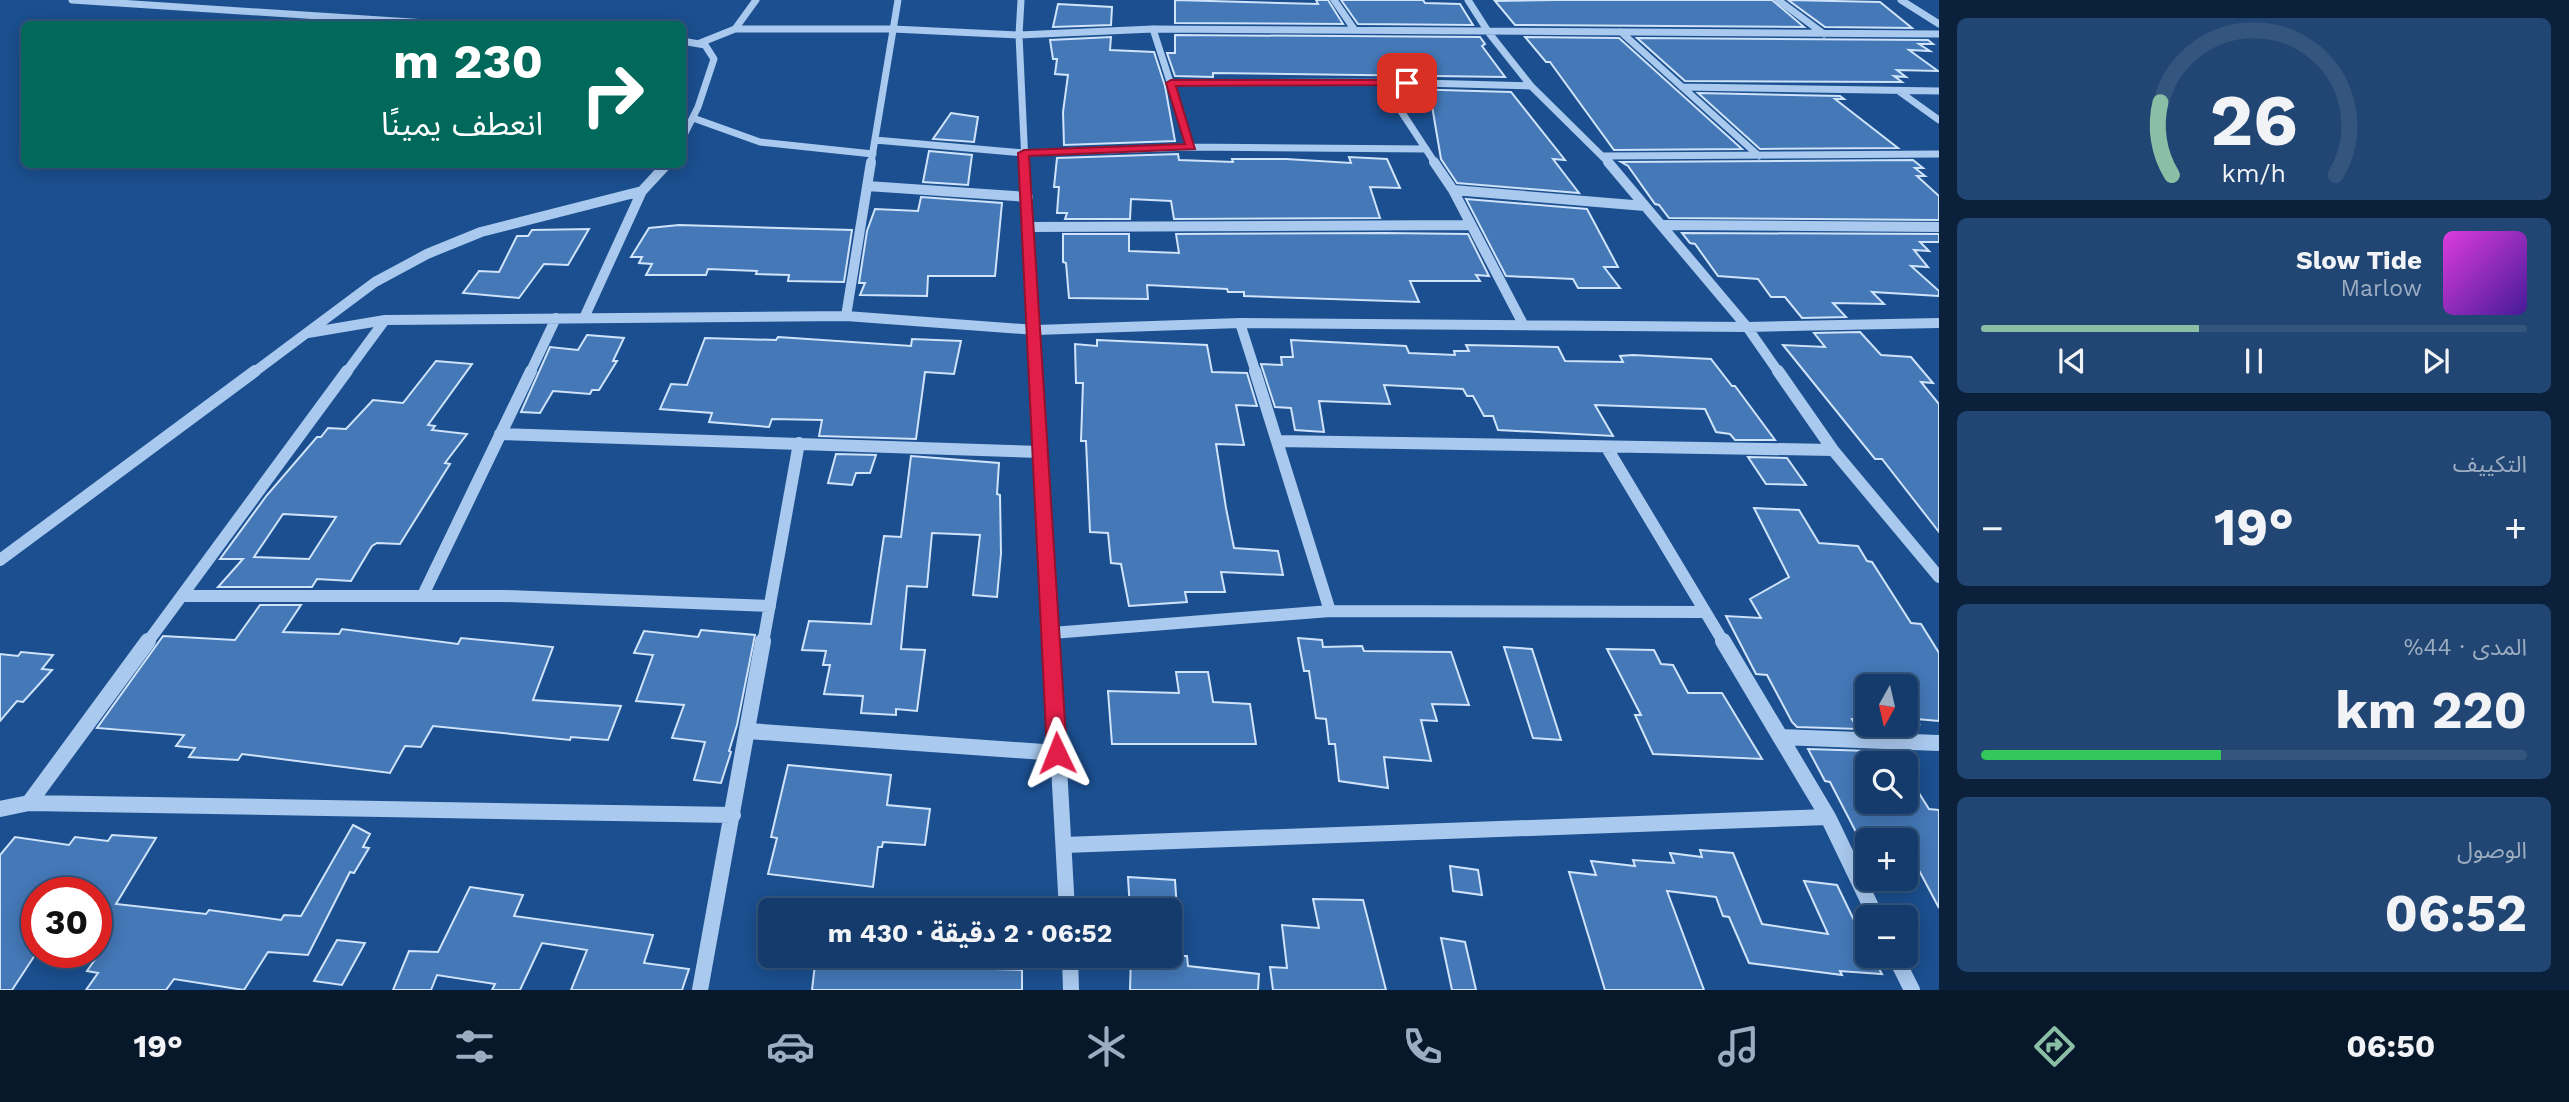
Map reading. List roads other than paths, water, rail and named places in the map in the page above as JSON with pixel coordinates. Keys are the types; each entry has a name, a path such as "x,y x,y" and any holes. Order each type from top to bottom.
{"street":[{"path":"72,0 396,21"},
{"path":"735,29 755,0"},
{"path":"846,316 898,0"},
{"path":"1021,0 1019,35 1024,153 1067,898"},
{"path":"1334,0 1354,29"},
{"path":"1468,0 1489,33 1531,86 1603,156 1664,225 1747,327 1833,450 1939,577"},
{"path":"1777,0 1825,34"},
{"path":"1901,0 1939,24"},
{"path":"700,43 735,29 893,29 1019,35 1153,29 1939,34"},
{"path":"1153,29 1191,147"},
{"path":"1621,32 1759,156"},
{"path":"686,41 710,48 714,59 686,131"},
{"path":"1171,83 1382,82 1531,86"},
{"path":"1382,82 1453,190 1523,324"},
{"path":"1682,86 1939,91"},
{"path":"1899,92 1939,120"},
{"path":"692,118 736,131 760,142 873,154"},
{"path":"875,140 1024,153 1191,147 1426,149"},
{"path":"1603,156 1939,154"},
{"path":"584,318 642,191 663,168"},
{"path":"867,186 1028,197"},
{"path":"1453,190 1645,206"},
{"path":"0,560 375,282 452,243 514,222 642,191"},
{"path":"1030,227 1469,225"},
{"path":"1664,225 1939,227"},
{"path":"308,333 386,320 846,316 1035,330 1240,324 1747,327 1934,323 1939,332"},
{"path":"423,595 556,318"},
{"path":"29,803 386,320"},
{"path":"1240,324 1330,611"},
{"path":"500,434 1042,452"},
{"path":"1277,441 1833,450"},
{"path":"700,990 799,443"},
{"path":"1607,448 1828,817 1871,905"},
{"path":"183,596 423,595 770,606"},
{"path":"1052,633 1330,611 1705,612"},
{"path":"748,731 1057,753"},
{"path":"1780,737 1939,743"},
{"path":"0,809 29,803 733,816"},
{"path":"1064,845 1828,817"},
{"path":"1070,968 1071,990"},
{"path":"1901,968 1912,990"}]}
